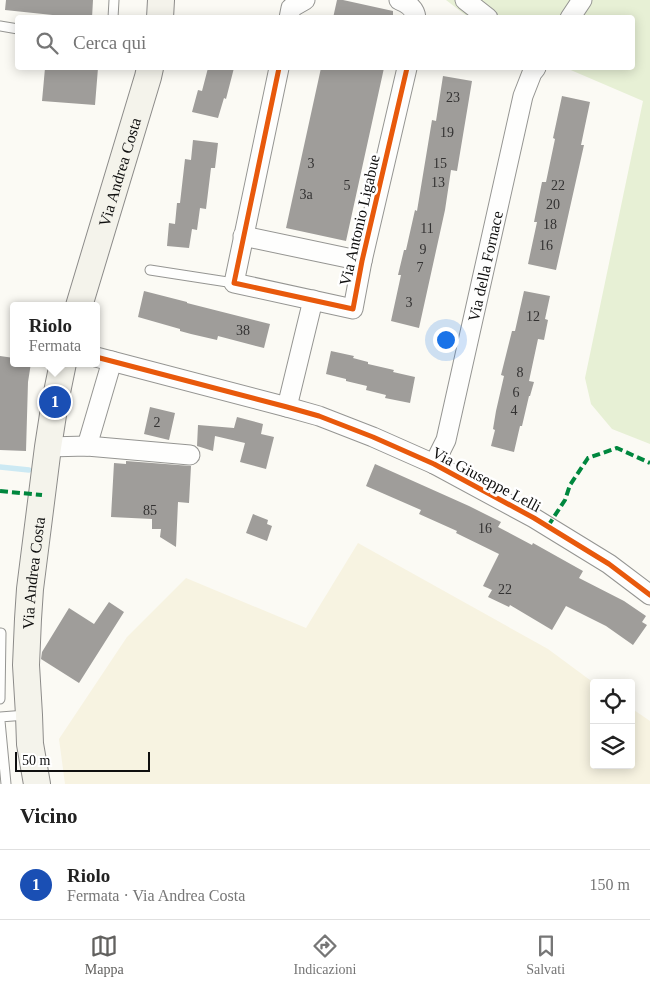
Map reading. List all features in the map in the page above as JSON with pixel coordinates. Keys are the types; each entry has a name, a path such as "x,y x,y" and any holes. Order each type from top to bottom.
{"main road":[{"path":"160,15 161,0"},
{"name":"Via Andrea Costa","path":"80,302 149,70"},
{"name":"Via Andrea Costa","path":"37,784 30,744 26,665 28,619 30,588 48,447 62,367"}],"street":[{"path":"290,15 291,8 305,0"},
{"path":"400,0 408,4 416,15"},
{"path":"465,0 484,15"},
{"path":"572,15 582,0"},
{"path":"234,283 279,70"},
{"name":"Via Antonio Ligabue","path":"234,283 353,309 407,70"},
{"name":"Via della Fornace","path":"434,464 446,440 523,96 534,70"},
{"name":"Via Antonio Ligabue","path":"244,236 362,262"},
{"path":"287,407 312,300"},
{"path":"87,446 104,359"},
{"name":"Via Giuseppe Lelli","path":"104,359 287,407 344,425 373,437 434,464 526,514 609,564 650,595"},
{"path":"48,447 87,446 190,455"}],"lane":[{"path":"113,15 114,0"},
{"path":"0,26 15,28"},
{"path":"150,270 234,283"},
{"path":"0,633 0,700"},
{"path":"0,717 29,715"},
{"path":"0,721 6,784"}],"shaded area":[{"path":"358,543 548,649 590,680 590,769 635,769 635,711 650,721 650,784 65,784 59,739 127,637 186,578 306,628"}],"green space":[{"path":"446,0 650,0 650,444 612,429 591,404 585,378 643,101 571,70 635,70 635,15 465,15"}],"building":[{"path":"6,0 93,0 92,15 52,15 5,10"},
{"path":"337,0 393,11 393,15 334,15"},
{"path":"45,70 98,70 95,105 42,101"},
{"path":"207,70 233,70 226,99 224,98 218,118 192,112 198,90 202,91"},
{"path":"321,70 384,70 346,241 286,228"},
{"path":"443,76 472,81 457,171 451,170 445,210 419,328 391,321 401,275 398,275 415,210 417,211 432,120 436,121"},
{"path":"562,96 590,102 581,145 584,145 556,270 528,264 537,222 534,222 542,182 546,182"},
{"path":"193,140 218,143 215,168 211,168 206,209 200,208 197,230 192,229 189,248 167,246 169,223 175,224 177,203 180,203 185,159 191,160"},
{"path":"144,291 270,324 264,348 218,336 217,340 191,334 138,317"},
{"path":"524,291 550,296 545,319 548,320 544,340 538,339 529,381 534,382 514,452 491,446 504,376 501,375 512,331 515,331"},
{"path":"331,351 354,356 353,358 368,362 368,364 415,377 410,403 385,398 386,395 366,390 367,386 326,374"},
{"path":"0,356 10,357 10,367 30,367 28,382 26,451 0,450"},
{"path":"150,407 175,413 169,440 144,434"},
{"path":"237,417 263,424 261,434 274,437 266,469 240,462 245,443 215,436 213,451 197,446 198,425 234,428"},
{"path":"126,461 191,466 189,503 178,502 176,547 160,537 161,529 152,529 152,519 111,517 114,463 126,464"},
{"path":"375,464 501,522 498,527 532,545 533,543 583,571 579,578 624,601 646,616 642,622 647,625 633,645 606,626 566,606 552,630 510,605 509,607 488,597 492,590 483,586 499,554 456,533 457,531 419,514 421,510 366,486"},
{"path":"253,514 268,520 267,524 272,526 267,541 246,533"},
{"path":"109,602 124,612 79,683 41,659 42,652 69,608 94,624"}],"waterway":[{"path":"0,467 29,470"}],"marked path":[{"path":"548,526 565,500 570,485 588,458 617,448 650,463"},
{"path":"0,491 42,495"}],"cycle path":[{"path":"279,70 234,283 353,309 362,261 407,70"},
{"path":"100,358 319,416 373,437 434,464 534,518 609,564 650,595"}],"place":[{"name":"Riolo","path":"55,402"}]}
